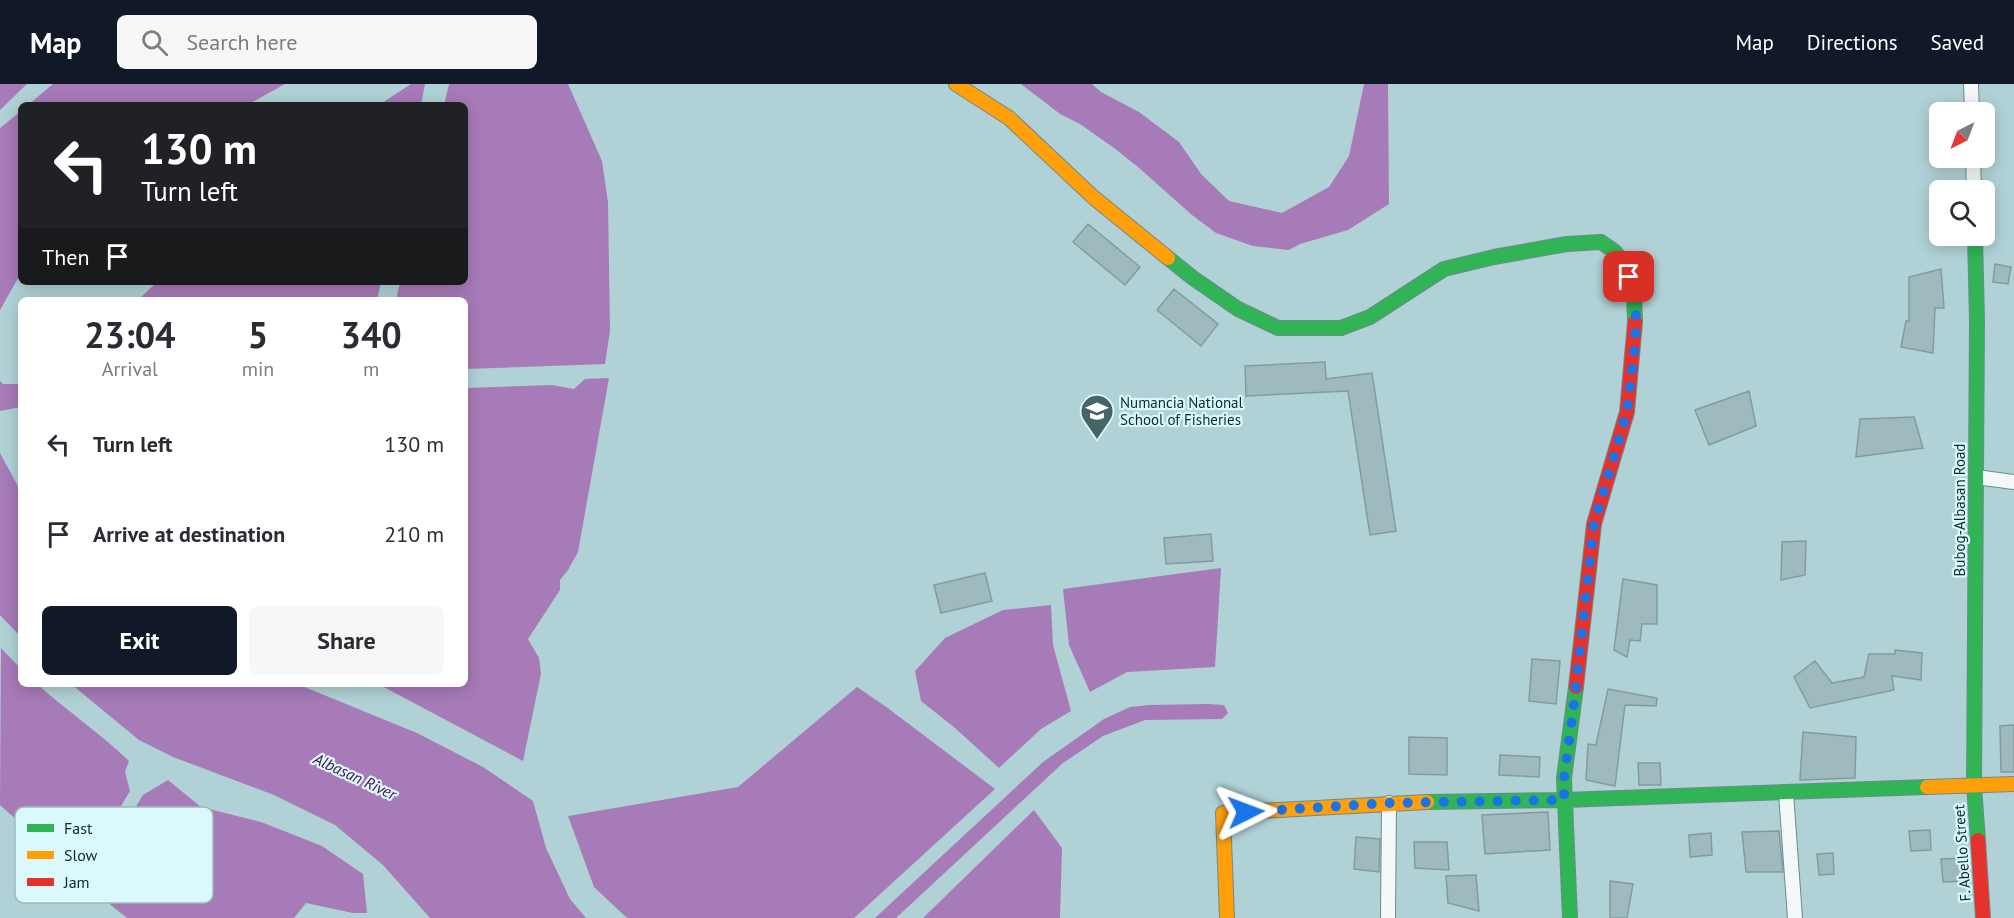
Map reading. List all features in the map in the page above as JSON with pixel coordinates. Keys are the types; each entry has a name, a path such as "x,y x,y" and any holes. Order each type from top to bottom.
{"street":[{"path":"956,84 1010,117 1093,197 1193,278 1238,309 1278,328 1341,328 1370,317 1444,269 1494,257 1567,244 1601,242 1614,251 1625,264 1634,291 1635,345 1627,412 1594,524 1564,778 1570,918"},
{"path":"1971,84 1972,102"},
{"name":"Bubog-Albasan Road","path":"1974,786 1977,320 1975,246"},
{"path":"1976,477 2014,482"},
{"path":"1227,918 1223,813 1389,803 1564,800 2014,784"},
{"name":"F. Abello Street","path":"1974,786 1983,918"},
{"path":"1786,792 1795,918"},
{"path":"1389,803 1389,918"}],"water":[{"path":"0,84 27,84 0,110"},
{"path":"53,84 285,84 252,102 32,102"},
{"path":"411,84 425,84 422,102 384,102"},
{"path":"449,84 568,84 602,161 608,202 610,331 605,364 468,369 468,297 397,297 399,285 468,285 468,102 445,102"},
{"path":"1021,84 1092,84 1101,92 1139,112 1179,142 1201,174 1229,201 1282,213 1329,187 1349,156 1364,84 1388,84 1389,204 1348,230 1300,244 1289,250 1253,246 1216,233 1114,148 1080,124 1060,114"},
{"path":"18,113 18,278 0,310 0,128"},
{"path":"154,285 380,285 378,297 141,297"},
{"path":"609,378 578,552 560,580 560,590 528,639 539,658 541,674 523,761 384,687 468,687 468,388 552,385 574,389 585,379"},
{"path":"0,381 3,384 18,384 18,408 0,411"},
{"path":"0,453 18,486 18,634 0,615"},
{"path":"1221,568 1215,667 1127,672 1090,692 1069,645 1063,589"},
{"path":"1051,605 1053,645 1071,711 1041,729 999,768 921,701 915,671 945,638 1003,610"},
{"path":"1,648 18,666 18,687 41,687 129,761 125,772 130,791 120,807 15,807 15,818 0,805"},
{"name":"Albasan River","path":"75,687 304,687 417,733 483,767 533,801 546,848 570,899 586,918 430,918 383,865 335,825 274,795 173,757 139,740"},
{"path":"857,687 995,789 854,918 627,918 594,887 568,816 738,787"},
{"path":"1224,705 1228,713 1222,719 1145,720 1103,736 1063,763 896,918 875,918 1043,762 1104,719 1130,707"},
{"path":"168,780 201,807 136,807 143,795"},
{"path":"213,810 261,822 322,846 363,874 367,913 353,913 306,903 294,918 127,918 108,903 213,903"},
{"path":"1034,810 1062,848 1060,918 923,918"}],"building":[{"path":"1088,224 1140,267 1125,285 1073,242"},
{"path":"1995,264 2011,267 2008,284 1993,282"},
{"path":"1941,269 1944,308 1935,308 1933,353 1901,347 1906,321 1909,321 1909,277"},
{"path":"1174,289 1218,324 1201,346 1157,310"},
{"path":"1325,362 1326,379 1372,373 1396,531 1370,535 1348,391 1246,396 1245,366"},
{"path":"1749,391 1756,426 1709,445 1695,410"},
{"path":"1914,417 1923,448 1856,457 1860,419"},
{"path":"1211,534 1213,561 1166,564 1164,538"},
{"path":"1806,541 1805,575 1781,580 1782,542"},
{"path":"985,573 992,601 941,613 934,585"},
{"path":"1623,579 1657,585 1657,624 1642,624 1640,641 1630,640 1627,657 1614,650"},
{"path":"1895,650 1922,653 1921,680 1892,676 1894,690 1810,708 1794,677 1815,661 1832,683 1864,677 1869,654 1895,654"},
{"path":"1532,659 1560,661 1556,704 1529,701"},
{"path":"1608,689 1657,698 1656,706 1625,705 1615,786 1586,780 1588,744 1596,745"},
{"path":"2014,725 2014,772 2001,772 2000,726"},
{"path":"1803,732 1856,737 1855,778 1800,780"},
{"path":"1409,737 1447,738 1447,775 1409,774"},
{"path":"1500,755 1540,757 1539,777 1499,775"},
{"path":"1638,763 1660,763 1661,785 1639,785"},
{"path":"1548,812 1550,850 1485,854 1482,815"},
{"path":"1930,830 1931,850 1911,851 1909,831"},
{"path":"1779,831 1783,872 1746,872 1742,832"},
{"path":"1711,833 1712,855 1690,857 1689,835"},
{"path":"1356,837 1380,839 1379,872 1354,869"},
{"path":"1414,842 1447,842 1449,870 1415,868"},
{"path":"1833,853 1834,874 1819,875 1817,854"},
{"path":"1966,858 1967,881 1943,882 1941,859"},
{"path":"1476,875 1479,911 1448,903 1446,876"},
{"path":"1610,881 1633,884 1627,918 1610,918"}],"traffic: fast":[{"path":"1168,258 1238,309 1278,328 1341,328 1370,317 1444,269 1494,257 1567,244 1601,242 1614,251 1625,264 1634,291 1635,322"},
{"path":"1975,246 1977,320 1974,786 1978,840"},
{"path":"1570,918 1564,778 1576,687"},
{"path":"1427,802 1564,800 1927,787"}],"traffic: slow":[{"path":"956,84 1009,118 1093,197 1168,258"},
{"path":"1927,787 2014,784"},
{"path":"1227,918 1223,813 1427,802"}],"traffic: jam":[{"path":"1576,687 1594,524 1627,412 1635,322"},
{"path":"1978,840 1983,918"}],"place":[{"name":"Numancia National School of Fisheries","path":"1097,440"}],"route":[{"path":"1246,812 1389,803 1564,800 1564,778 1594,524 1627,412 1635,345 1636,312 1634,291 1629,277"}]}
